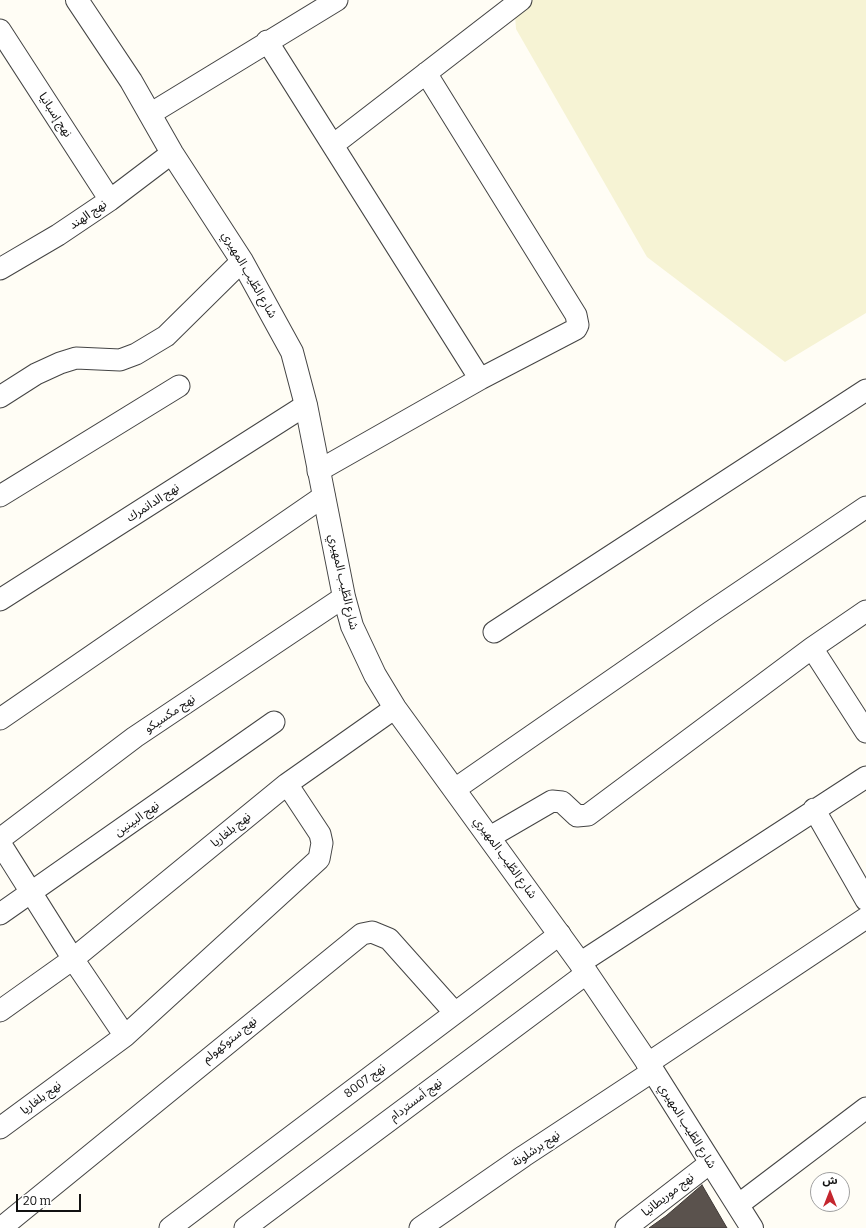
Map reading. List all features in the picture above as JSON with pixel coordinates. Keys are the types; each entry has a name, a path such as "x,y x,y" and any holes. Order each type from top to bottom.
{"street":[{"name":"شارع الطّيب المهيري","path":"77,0 131,80 172,153 242,261 292,352 306,405 344,596 352,626 375,675 395,708 456,789 560,934 650,1068 752,1228"},
{"path":"150,114 267,41 337,0"},
{"path":"333,145 521,0"},
{"name":"نهج إسبانيا","path":"0,30 110,200"},
{"path":"267,41 480,379"},
{"path":"318,471 480,379 576,329 578,320 576,315 426,73"},
{"name":"نهج الهند","path":"0,270 58,235 110,200 172,153"},
{"path":"0,397 36,374 60,363 76,358 120,360 136,354 166,336 242,261"},
{"path":"0,496 179,386"},
{"path":"494,632 866,390"},
{"name":"نهج الدانمرك","path":"0,600 306,405"},
{"path":"0,719 324,496"},
{"path":"456,789 709,613 866,507"},
{"name":"نهج مكسيكو","path":"0,839 135,738 344,596"},
{"path":"490,837 552,802 562,802 577,816 588,815 812,648 866,611"},
{"path":"812,648 866,732"},
{"name":"نهج بلغاريا","path":"0,1011 73,959 287,784 395,708"},
{"name":"نهج البينين","path":"0,914 274,722"},
{"name":"نهج أمستردام","path":"245,1228 583,968 814,809 866,777"},
{"name":"نهج بلغاريا","path":"0,1128 125,1036 319,859 322,843 320,834 287,784"},
{"path":"814,809 866,900"},
{"path":"0,843 73,959 125,1036"},
{"name":"نهج برشلونة","path":"420,1228 866,918"},
{"name":"نهج ستوكهولم","path":"1,1228 362,934 372,932 389,939 455,1013"},
{"name":"نهج 8007","path":"170,1228 560,934"},
{"path":"738,1205 866,1108"},
{"name":"نهج موريطانيا","path":"626,1228 710,1162"}],"shaded area":[{"path":"514,0 866,0 866,313 785,362 647,257 516,29"}],"building":[{"path":"702,1185 727,1228 649,1228 666,1216"}]}
